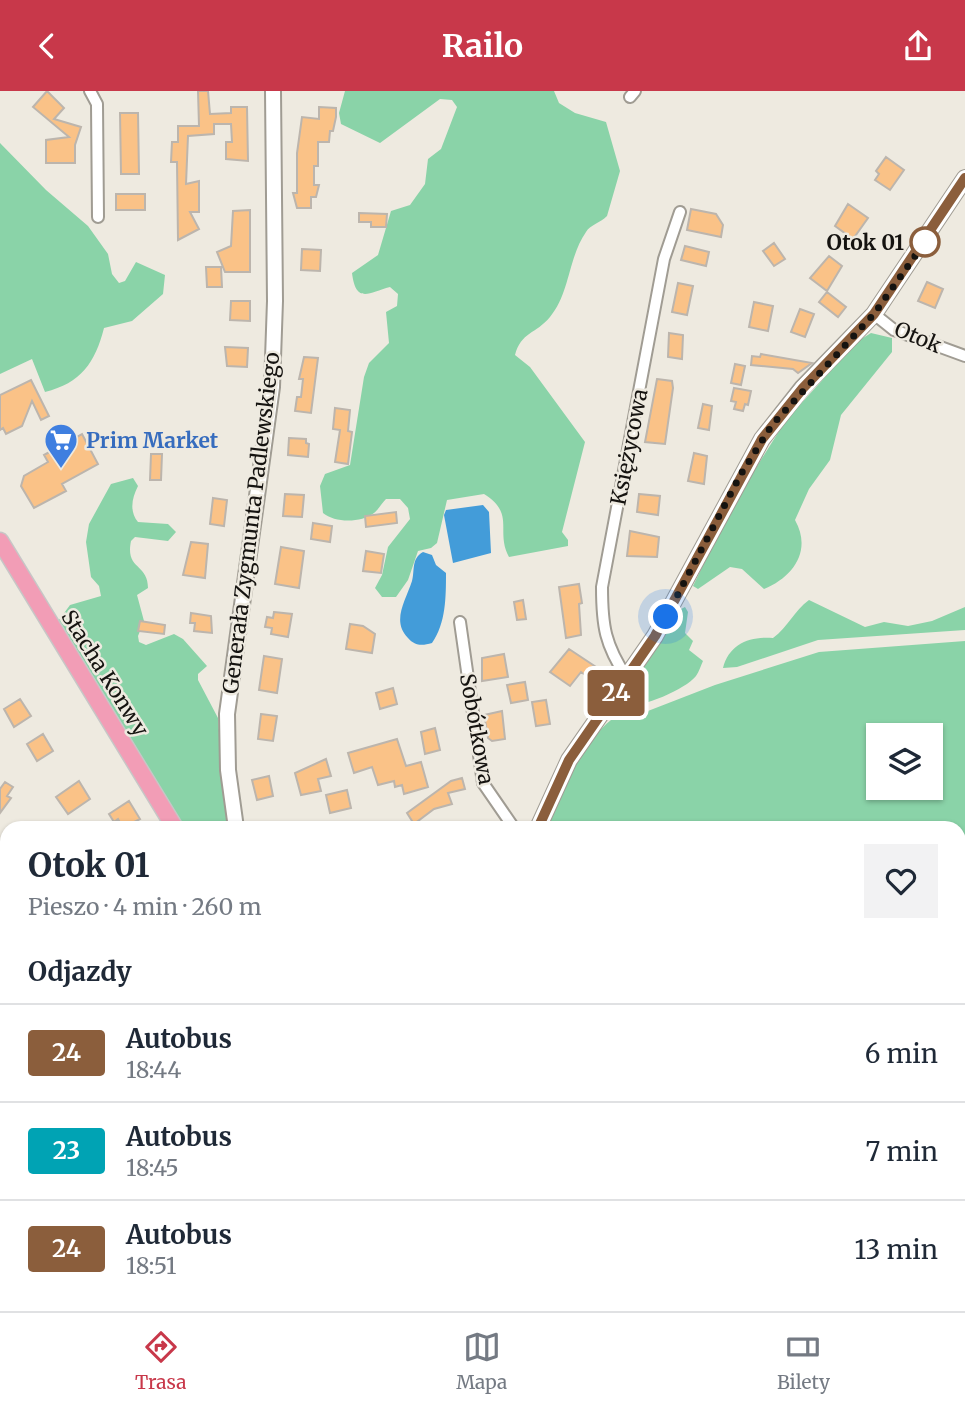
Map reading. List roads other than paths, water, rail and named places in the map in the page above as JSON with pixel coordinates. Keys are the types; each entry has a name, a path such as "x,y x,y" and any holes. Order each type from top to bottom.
{"main road":[{"name":"Stacha Konwy","path":"0,541 171,821"}],"street":[{"path":"90,91 97,104 98,217"},
{"name":"Generała Zygmunta Padlewskiego","path":"235,821 228,770 227,714 272,387 275,311 273,91"},
{"path":"541,821 569,760 655,636 741,474 772,425 874,314 965,179"},
{"name":"Księżycowa","path":"627,678 614,659 602,626 602,587 664,259 680,212"},
{"name":"Otok","path":"874,314 894,330 965,356"},
{"name":"Sobótkowa","path":"460,622 483,783 509,821"}],"water":[{"path":"483,505 489,512 491,553 453,563 444,515 446,510"},
{"path":"423,552 432,555 436,565 446,573 446,582 444,610 437,635 432,643 422,645 413,643 408,638 400,618 412,581 415,561"}],"place":[{"name":"Otok 01","path":"925,242"},
{"name":"Prim Market","path":"61,470"}]}
